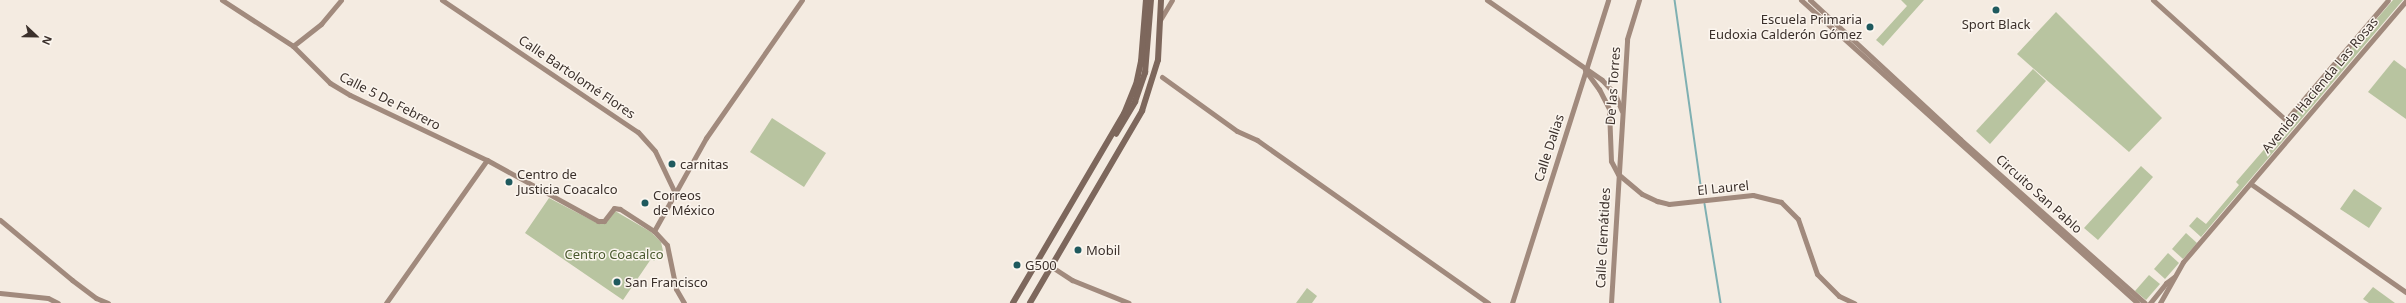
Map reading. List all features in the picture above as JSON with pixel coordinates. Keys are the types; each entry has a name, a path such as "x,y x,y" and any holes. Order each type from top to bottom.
{"main road":[{"path":"1013,303 1124,114 1136,85 1144,44 1146,0"},
{"path":"1094,166 1135,102 1147,63 1151,0"},
{"path":"1030,303 1142,111 1158,60 1161,0"}],"street":[{"name":"Calle 5 De Febrero","path":"222,0 293,46 330,83 350,95 487,160 598,221 604,221 614,208 620,209 654,232"},
{"path":"293,46 321,24 341,0"},
{"name":"Calle Bartolomé Flores","path":"442,0 638,132 655,151 676,195"},
{"path":"684,303 676,289 667,245 654,232 676,195 706,138 802,0"},
{"path":"1160,20 1172,0"},
{"path":"1487,0 1610,87 1622,112"},
{"name":"Calle Dalias","path":"1512,303 1608,0"},
{"name":"De las Torres","path":"1618,174 1628,39 1639,0"},
{"path":"1801,0 1885,73"},
{"path":"1810,0 1885,73"},
{"path":"2154,0 2286,120 2388,0"},
{"name":"Avenida Hacienda Las Rosas","path":"2160,303 2184,262 2252,184 2406,1"},
{"path":"1585,70 1599,89 1609,108 1611,161 1618,174"},
{"name":"Circuito San Pablo","path":"1885,73 2136,303"},
{"path":"1162,77 1237,131 1257,140 1488,303"},
{"path":"386,303 487,160"},
{"name":"Calle Clemátides","path":"1611,303 1618,174"},
{"name":"El Laurel","path":"1618,174 1642,194 1657,202 1669,204 1753,195 1781,202 1798,218 1817,274 1839,296 1854,303"},
{"name":"Circuito San Pablo","path":"1998,177 2145,303"},
{"path":"2252,184 2406,292"},
{"path":"0,220 72,280 96,298 108,303"},
{"path":"1052,267 1077,282 1129,303"},
{"name":"Avenida Hacienda Las Rosas","path":"2150,303 2166,283 2174,277"},
{"path":"0,293 48,298 58,303"}],"green space":[{"path":"1901,0 1924,0 1883,46 1876,40 1907,6"},
{"path":"2393,0 2403,0 2201,237 2189,226 2197,217 2206,224 2239,185 2236,182"},
{"path":"2056,12 2162,118 2129,152 2017,54"},
{"path":"2394,60 2406,69 2406,119 2368,92"},
{"path":"2033,69 2046,81 1990,144 1976,131"},
{"path":"772,118 826,153 804,187 750,152"},
{"path":"2141,166 2153,177 2098,240 2084,228"},
{"path":"2354,189 2382,208 2369,228 2340,209"},
{"name":"Centro Coacalco","path":"549,198 599,224 615,211 651,232 661,242 663,251 654,261 651,259 623,300 525,233"},
{"path":"2186,233 2197,243 2183,259 2172,249"},
{"path":"2168,253 2179,263 2165,279 2154,269"},
{"path":"2149,275 2160,284 2146,300 2135,291"},
{"path":"2373,287 2395,303 2369,303 2363,299"},
{"path":"1307,288 1317,296 1312,303 1296,303"}],"waterway":[{"path":"1675,0 1702,191"},
{"path":"1705,204 1721,303"}],"place":[{"name":"Sport Black","path":"1996,10"},
{"name":"Escuela Primaria Eudoxia Calderón Gómez","path":"1870,27"},
{"name":"carnitas","path":"672,164"},
{"name":"Centro de Justicia Coacalco","path":"509,182"},
{"name":"Correos de México","path":"645,203"},
{"name":"Mobil","path":"1078,250"},
{"name":"G500","path":"1017,265"},
{"name":"San Francisco","path":"617,282"}]}
